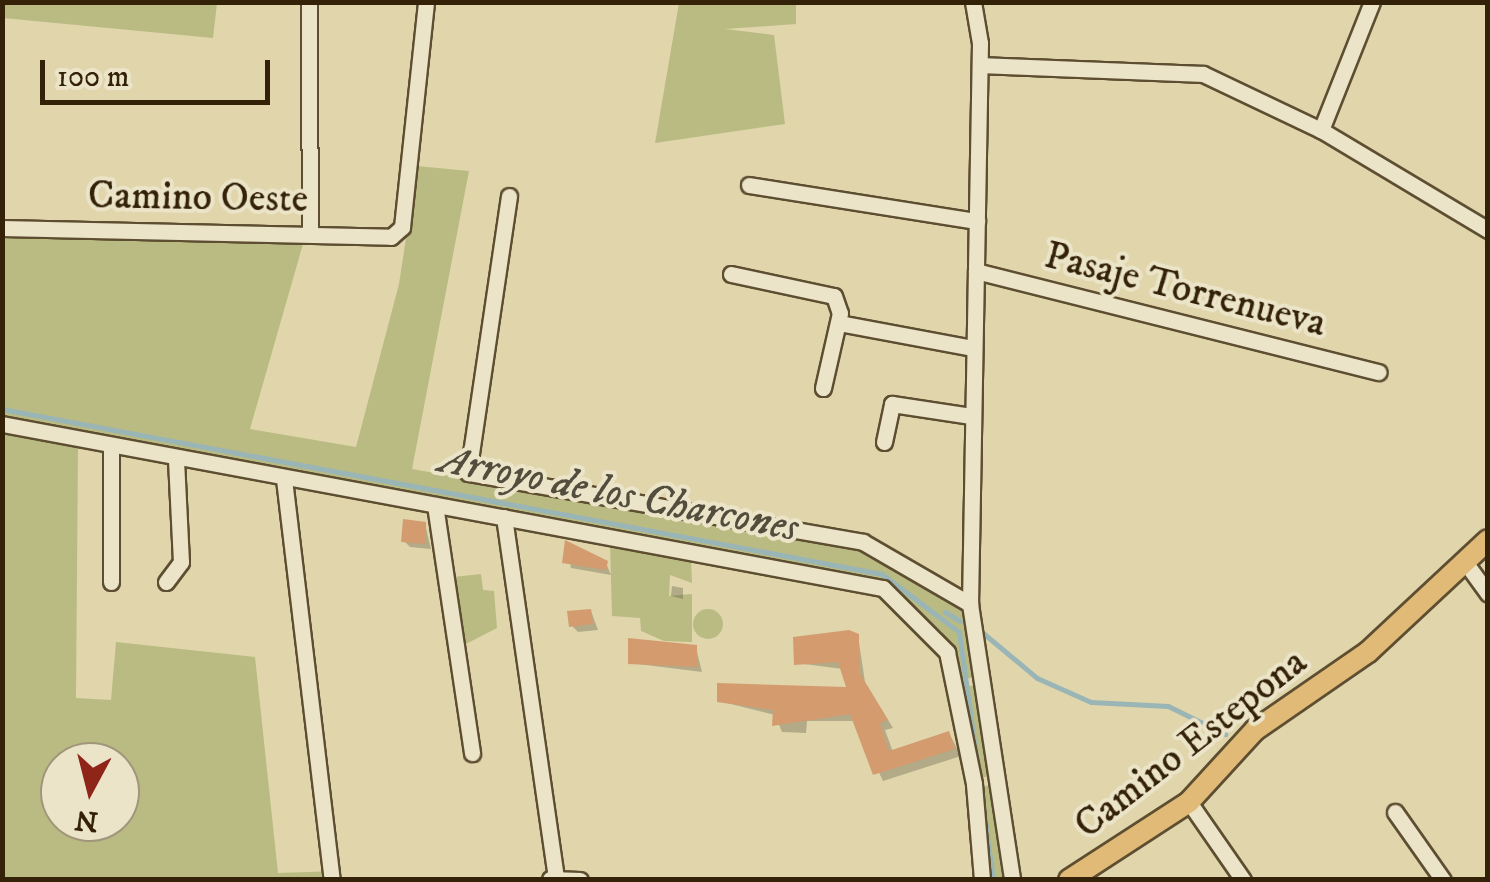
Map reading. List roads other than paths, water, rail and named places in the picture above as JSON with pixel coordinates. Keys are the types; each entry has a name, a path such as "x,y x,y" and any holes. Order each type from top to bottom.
{"main road":[{"name":"Camino Estepona","path":"1069,880 1188,802 1255,730 1368,652 1471,570 1488,540"}],"street":[{"path":"310,2 310,232"},
{"name":"Camino Oeste","path":"2,228 310,232 391,237 402,227 426,2"},
{"path":"973,2 980,65 970,416 968,682 986,782 1012,880"},
{"path":"1321,130 1372,2"},
{"path":"980,65 1203,74 1321,130 1488,230"},
{"path":"749,186 977,221"},
{"path":"509,196 468,473 863,542 970,604"},
{"name":"Pasaje Torrenueva","path":"976,270 1379,372"},
{"path":"730,274 829,292 839,324 823,388"},
{"path":"839,324 974,348"},
{"path":"884,442 892,404 970,416"},
{"path":"2,424 176,460 884,588 942,641 968,682 986,782 982,880"},
{"path":"111,447 112,582"},
{"path":"166,582 181,562 176,460"},
{"path":"284,479 332,880"},
{"path":"435,504 472,753"},
{"path":"504,517 556,878"},
{"path":"1471,570 1488,594"},
{"path":"1188,802 1243,880"},
{"path":"1395,812 1443,880"},
{"path":"548,880 580,880"}],"waterway":[{"name":"Arroyo de los Charcones","path":"2,409 882,574 959,632 993,880"},
{"path":"945,612 960,621"},
{"path":"983,633 1037,678 1091,702 1168,706 1225,734"}]}
